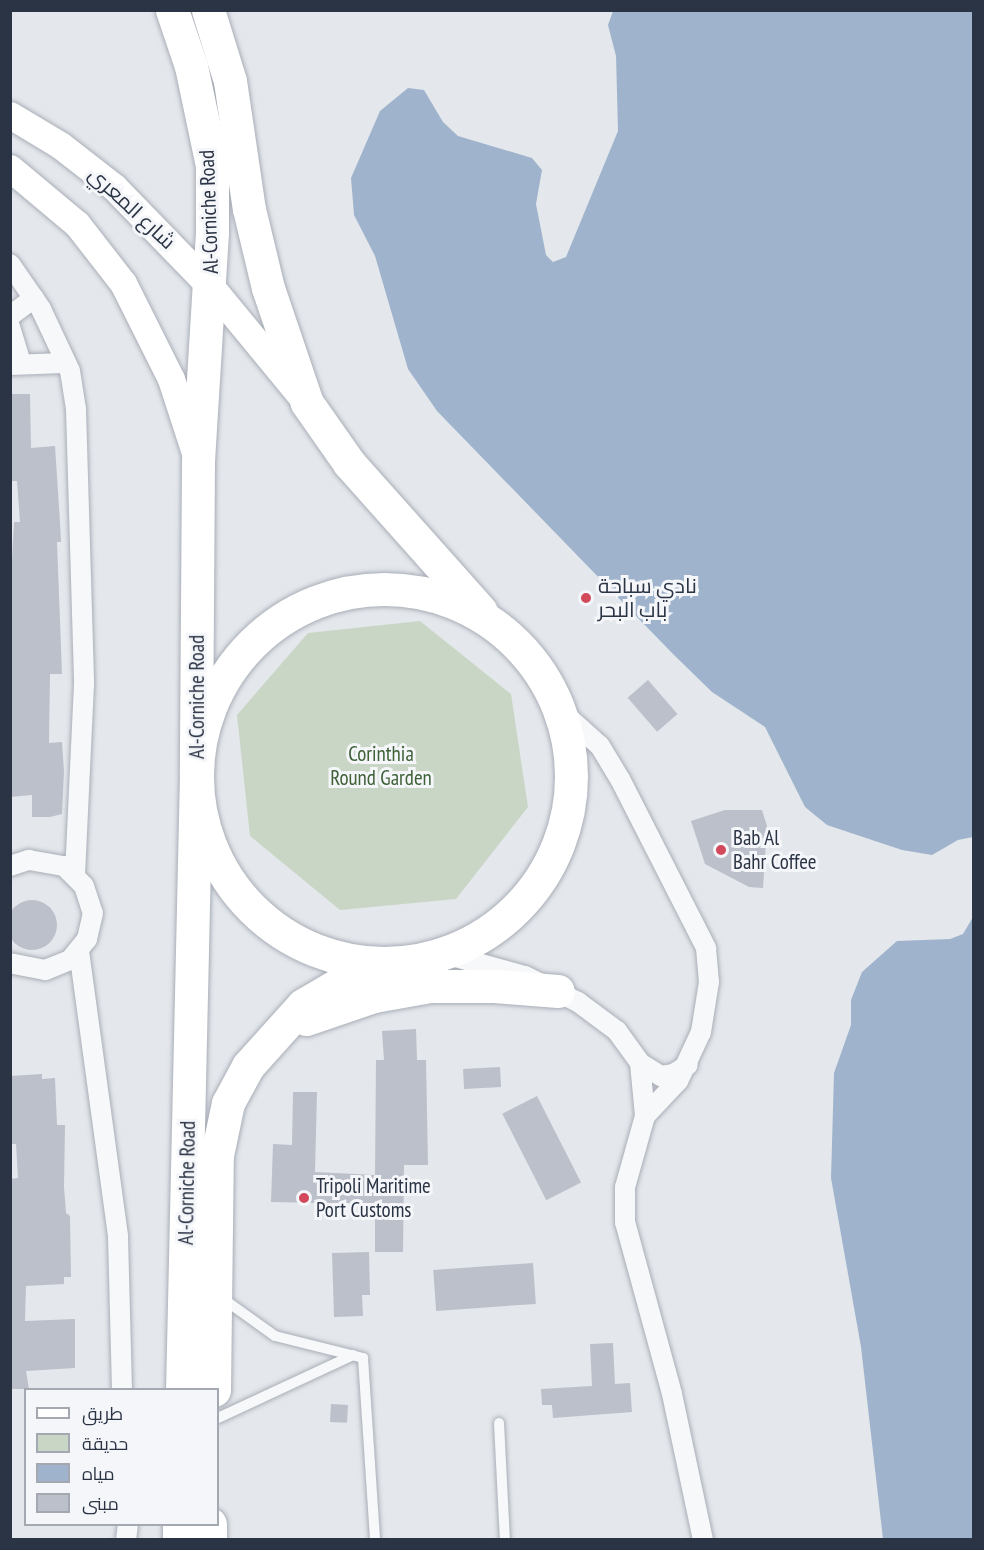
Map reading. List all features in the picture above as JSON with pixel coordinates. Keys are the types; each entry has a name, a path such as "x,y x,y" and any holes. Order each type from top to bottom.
{"highway":[{"name":"Al-Corniche Road","path":"172,10 191,66 212,166 212,288 198,462 196,774 182,1388"},
{"name":"Al-Corniche Road","path":"208,10 230,81 249,209 265,276 307,403 349,463 488,619"},
{"path":"374,588 423,593 452,601 488,619 518,644 543,676 561,711 572,777 560,842 546,871 503,922 445,954 373,964 326,956 294,940 246,905 218,866 206,832 196,774 201,734 215,696 236,662 264,633 297,610 334,595 374,588"},
{"name":"Al-Corniche Road","path":"214,1388 217,1155 228,1103 237,1082 274,1033 303,1005 373,964"},
{"path":"274,1033 374,996 430,986 558,992"}],"street":[{"name":"شارع المعري","path":"10,114 60,145 114,188 212,288 307,403"},
{"path":"10,168 77,224 123,283 171,379 198,462"},
{"path":"10,264 34,297 64,363 70,371 76,410 82,553 84,684 75,874"},
{"path":"10,316 34,297"},
{"path":"10,327 16,364 64,363"},
{"path":"561,711 600,746 645,822 701,932 709,964 708,997 689,1064 670,1093 645,1116"},
{"path":"10,867 29,860 47,860 75,874 90,899 93,913 89,933 79,951 70,960 45,970 31,970 10,963"},
{"path":"79,951 118,1238 122,1388"},
{"path":"445,954 500,967 558,992 617,1031 640,1063 651,1072 668,1076 689,1064"},
{"path":"640,1063 645,1116 625,1187 625,1222 672,1394 703,1539"}],"lane":[{"path":"216,1293 267,1333 359,1355 365,1363 375,1539"},
{"path":"219,1418 353,1355"},
{"path":"499,1423 505,1539"}],"green space":[{"name":"Corinthia Round Garden","path":"420,621 511,694 528,807 456,899 340,910 250,836 237,715 308,633"}],"water":[{"path":"613,11 973,11 973,837 958,840 932,855 902,850 827,825 805,807 765,727 712,692 673,654 437,411 408,369 375,256 354,215 351,178 380,111 408,88 424,90 443,122 458,136 532,158 542,170 536,204 546,255 553,262 566,257 618,131 616,56 608,25"},
{"path":"973,917 973,1539 883,1539 861,1347 831,1178 834,1073 851,1025 851,1000 862,972 897,941 950,939 963,934"}],"building":[{"path":"10,394 30,394 31,448 55,446 61,542 57,542 62,674 50,674 49,743 62,742 64,771 62,814 50,817 32,817 32,795 10,797 10,598 14,522 20,522 17,481 10,481"},
{"path":"648,680 678,714 657,732 628,698"},
{"path":"725,810 762,810 767,826 763,888 749,887 705,864 691,821"},
{"path":"27,900 37,900 50,907 57,920 57,930 50,943 37,950 27,950 18,946 11,939 7,930 7,920 11,911 18,904"},
{"path":"416,1029 417,1060 426,1060 428,1165 404,1165 403,1252 375,1252 375,1204 271,1202 273,1144 292,1145 293,1092 317,1092 315,1172 375,1175 376,1060 384,1060 382,1031"},
{"path":"500,1067 501,1087 464,1089 463,1069"},
{"path":"42,1074 42,1079 55,1078 57,1125 65,1125 64,1187 66,1213 70,1216 71,1277 64,1277 64,1284 26,1286 25,1321 75,1319 75,1368 26,1371 29,1388 24,1389 10,1389 10,1179 18,1178 16,1144 10,1144 10,1076"},
{"path":"537,1096 581,1182 546,1200 502,1114"},
{"path":"369,1252 370,1295 362,1295 363,1316 334,1317 332,1253"},
{"path":"533,1263 536,1304 436,1311 433,1270"},
{"path":"613,1343 615,1384 630,1383 632,1412 553,1418 552,1405 542,1405 541,1389 592,1386 590,1344"},
{"path":"331,1404 348,1405 347,1423 330,1422"}],"place":[{"name":"نادي سباحة باب البحر","path":"586,598"},
{"name":"Bab Al Bahr Coffee","path":"721,850"},
{"name":"Tripoli Maritime Port Customs","path":"304,1198"}]}
